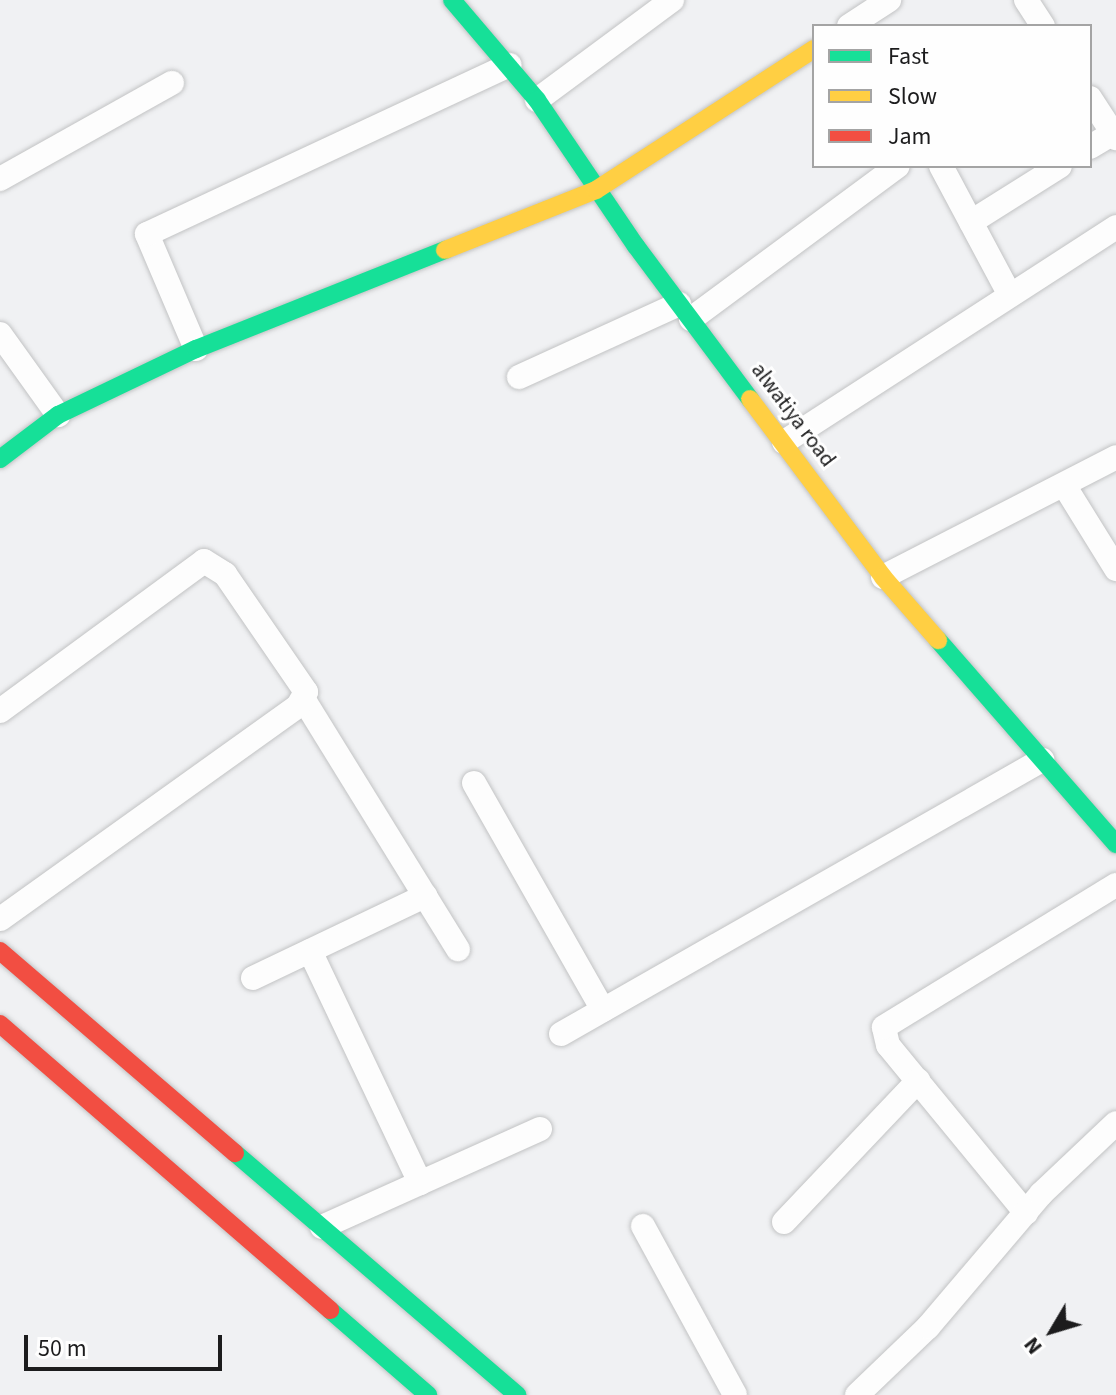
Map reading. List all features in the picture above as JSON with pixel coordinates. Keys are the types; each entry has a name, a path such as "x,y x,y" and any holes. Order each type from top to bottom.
{"street":[{"name":"alwatiya road","path":"452,0 537,100 596,190 883,577 1116,844"},
{"path":"537,100 672,0"},
{"path":"852,24 889,0"},
{"path":"1026,0 1042,24"},
{"path":"0,459 58,415 196,349 596,190 812,50"},
{"path":"196,349 147,234 510,65"},
{"path":"0,179 172,83"},
{"path":"1092,101 1114,136 1092,146"},
{"path":"519,377 685,311 895,168"},
{"path":"942,168 1010,295"},
{"path":"971,222 1057,168"},
{"path":"784,442 1116,227"},
{"path":"0,334 58,415"},
{"path":"883,577 1116,457"},
{"path":"1064,485 1116,569"},
{"path":"0,711 204,561 225,574 300,680 304,700 458,949"},
{"path":"0,919 304,700"},
{"path":"561,1034 1042,760"},
{"path":"474,783 603,1010"},
{"path":"1026,1213 888,1045 884,1027 1116,885"},
{"path":"253,978 425,896"},
{"path":"0,951 517,1395"},
{"path":"310,951 420,1183"},
{"path":"0,1024 428,1395"},
{"path":"784,1222 918,1081"},
{"path":"857,1395 928,1327 1026,1213 1116,1123"},
{"path":"322,1227 540,1129"},
{"path":"643,1226 735,1395"}],"traffic: fast":[{"path":"452,0 537,100 636,246 750,399"},
{"path":"0,459 58,415 196,349 445,250"},
{"path":"938,640 1116,844"},
{"path":"235,1153 517,1395"},
{"path":"330,1310 428,1395"}],"traffic: slow":[{"path":"445,250 596,190 812,50"},
{"path":"750,399 883,577 938,640"}],"traffic: jam":[{"path":"0,951 235,1153"},
{"path":"0,1024 330,1310"}]}
